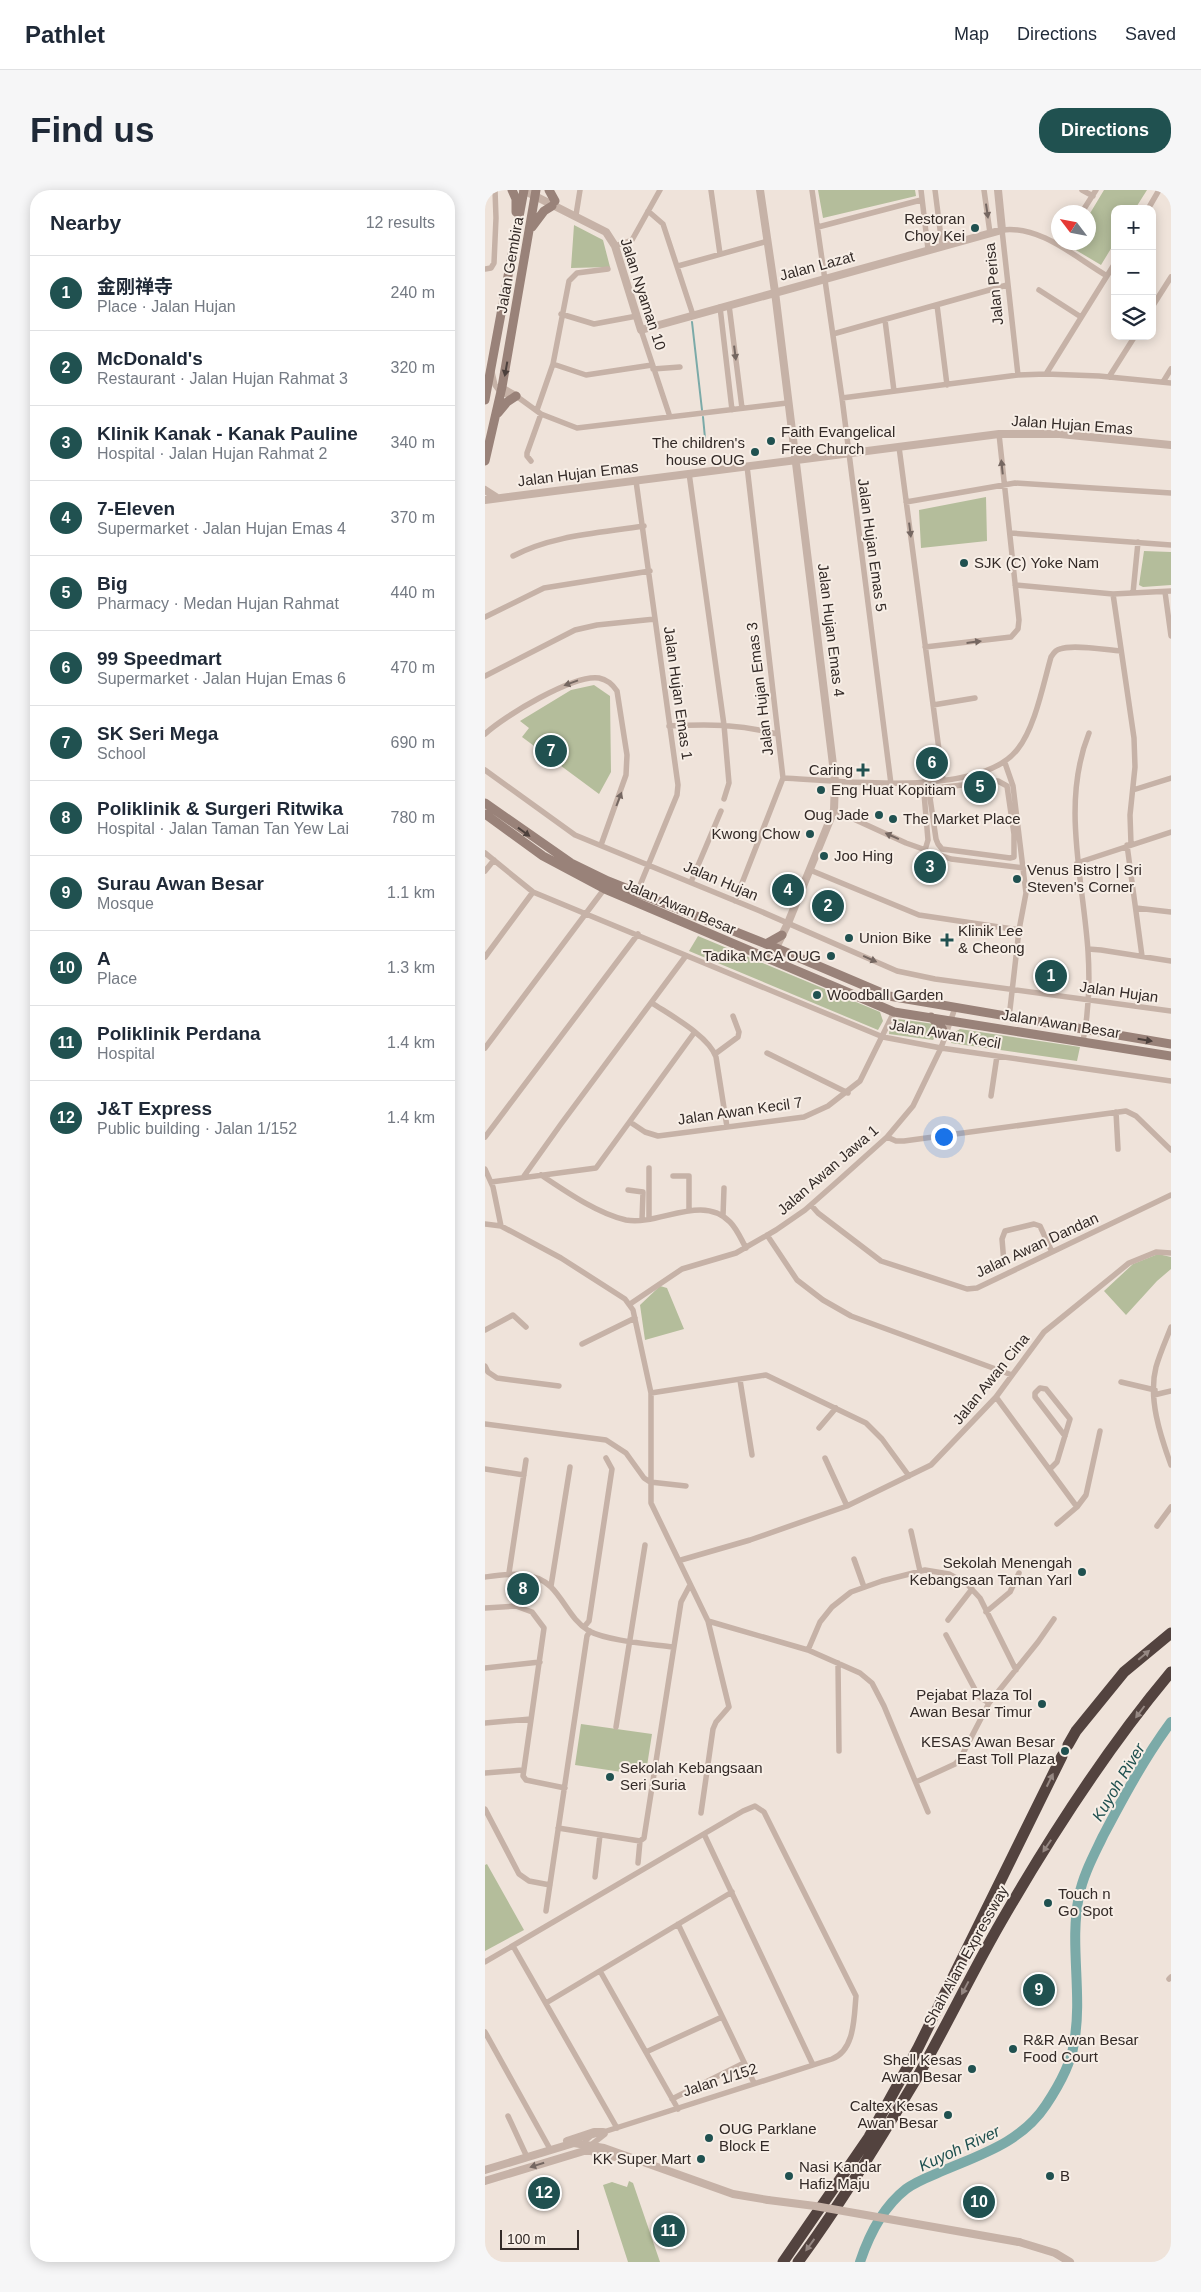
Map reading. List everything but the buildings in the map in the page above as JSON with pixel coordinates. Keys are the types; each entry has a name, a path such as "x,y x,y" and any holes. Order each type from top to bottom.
{"highway":[{"name":"Shah Alam Expressway","path":"783,2262 873,2129 918,2048 1065,1750 1077,1731 1124,1672 1171,1633"},
{"name":"Shah Alam Expressway","path":"798,2262 823,2228 915,2081 1000,1923 1040,1856 1119,1740 1171,1672"}],"main road":[{"path":"512,190 518,225"},
{"name":"Jalan Gembira","path":"485,400 524,190"},
{"path":"530,230 539,216 555,204 549,190"},
{"name":"Jalan Gembira","path":"485,462 502,390 536,192"},
{"path":"496,415 507,402 518,397"},
{"name":"Jalan Awan Besar","path":"485,803 548,849 607,885"},
{"name":"Jalan Awan Besar","path":"485,814 543,856 770,960 893,1012 1171,1056"},
{"name":"Jalan Awan Besar","path":"635,897 766,944 889,996 1009,1018 1171,1044"},
{"path":"766,944 782,935 785,952"},
{"path":"931,1017 942,1028 945,1036"}],"street":[{"path":"485,269 491,268 494,263 495,190"},
{"name":"Jalan Nyaman 10","path":"524,190 536,192 606,232 615,246 652,367 670,417"},
{"path":"576,215 581,190"},
{"path":"615,246 632,240 660,190"},
{"path":"711,190 720,254"},
{"name":"Jalan Hujan Emas 4","path":"759,190 775,292 787,403 835,781 834,810 788,923 770,960"},
{"name":"Jalan Hujan Emas 5","path":"812,190 842,398 889,753 891,784"},
{"path":"921,190 928,249"},
{"path":"935,190 942,245"},
{"path":"984,190 990,232"},
{"name":"Jalan Perisa","path":"998,190 1018,375"},
{"path":"1082,190 1093,196"},
{"path":"1087,205 1097,190"},
{"path":"1150,205 1159,190"},
{"path":"818,227 921,200"},
{"path":"648,211 663,224 693,315"},
{"path":"1002,230 1015,228 1027,230 1051,240"},
{"name":"Jalan Lazat","path":"641,330 729,304 1002,230"},
{"path":"677,266 767,241"},
{"path":"1069,250 1107,276"},
{"path":"531,460 527,456 527,452 553,364 561,314 569,281 577,273 608,270"},
{"path":"1046,374 1111,270"},
{"path":"1156,301 1171,277"},
{"path":"833,334 1007,285"},
{"path":"1039,290 1081,317"},
{"path":"729,304 742,408"},
{"path":"937,305 947,384"},
{"path":"720,307 732,410"},
{"path":"561,314 593,324 637,316"},
{"path":"885,320 894,391"},
{"path":"1109,377 1132,340"},
{"path":"553,364 586,375 652,367 680,366"},
{"path":"491,369 495,385 502,390 518,397 539,412 577,428 787,403"},
{"path":"1163,382 1171,369"},
{"path":"842,398 1018,375 1046,374 1109,377 1171,383"},
{"path":"925,648 1011,637 1019,624 999,434"},
{"name":"Jalan Hujan Emas","path":"485,500 496,497 636,481 999,434 1060,434 1171,445"},
{"path":"899,447 943,780"},
{"name":"Jalan Hujan Emas 3","path":"735,901 783,778 747,466"},
{"path":"689,473 723,725 729,783 724,800"},
{"name":"Jalan Hujan Emas 1","path":"635,897 678,790 644,526 636,481"},
{"path":"906,502 1015,483 1171,494"},
{"path":"485,490 496,497"},
{"path":"513,556 531,546 548,541 644,526"},
{"path":"1009,533 1171,544"},
{"path":"1133,593 1138,542"},
{"path":"485,616 545,588 649,571"},
{"path":"1015,585 1113,594 1168,591 1171,636"},
{"path":"1113,594 1134,738 1135,767 1129,844 1142,956"},
{"path":"485,676 575,630 597,625 655,619"},
{"path":"1013,858 942,849 938,844 930,798 935,784 943,780 988,771 1005,762 1018,748 1030,725 1051,657 1055,652 1061,648 1121,651"},
{"path":"485,734 497,722 567,684 592,678 607,680 613,685 617,691 626,746 626,775 601,845"},
{"path":"933,705 975,698"},
{"path":"669,726 723,725 750,727 777,734"},
{"path":"1083,1041 1089,1001 1088,949 1077,863 1074,802 1082,750 1089,733"},
{"path":"1005,762 1013,786 1026,893 1019,930 1009,1018"},
{"name":"Jalan Hujan","path":"485,770 575,835 649,864 897,971 935,979 1171,1011"},
{"path":"783,778 891,784 1003,782 1007,786 1016,851 1012,867"},
{"path":"1133,790 1171,778"},
{"path":"923,782 929,840 925,850"},
{"path":"834,810 925,850 959,860 1024,868"},
{"path":"691,882 721,811"},
{"path":"1077,863 1129,844 1171,832"},
{"path":"959,860 960,852"},
{"name":"Jalan Awan Kecil","path":"485,853 533,892 638,934 685,957 883,1037 941,1048 1171,1081"},
{"path":"485,871 493,860"},
{"path":"810,870 919,915 1019,930"},
{"path":"485,1048 607,885"},
{"path":"485,958 533,892"},
{"path":"1136,908 1171,912"},
{"path":"485,1136 638,934"},
{"path":"1088,949 1171,961"},
{"path":"524,1176 685,957"},
{"path":"652,1003 709,1044 715,1054 727,1127"},
{"name":"Jalan Awan Jawa 1","path":"630,1304 682,1269 746,1248 767,1235 811,1205 887,1137 913,1106 941,1048 955,1008"},
{"name":"Jalan Awan Kecil 7","path":"630,1122 645,1132 657,1136 804,1117 828,1106 848,1093 860,1082 883,1037 893,1012"},
{"path":"715,1054 738,1037 739,1032 733,1016"},
{"path":"491,1182 524,1176 595,1169 694,1033"},
{"path":"767,1053 848,1093"},
{"path":"991,1096 997,1056"},
{"path":"887,1137 895,1141 919,1140 1126,1111 1136,1116 1171,1150"},
{"path":"1116,1112 1118,1149"},
{"path":"649,1168 649,1219"},
{"path":"485,1169 491,1182 501,1226"},
{"path":"540,1175 585,1202 627,1220 649,1219 689,1211 713,1211 723,1216 733,1226 746,1248"},
{"path":"673,1176 689,1176 689,1211"},
{"path":"723,1216 725,1188"},
{"path":"628,1190 643,1192 642,1220"},
{"name":"Jalan Awan Dandan","path":"811,1205 818,1213 881,1261 967,1289 977,1288 1171,1195"},
{"path":"485,1224 501,1226 561,1258 630,1304 635,1318 651,1393 650,1482 653,1509 681,1560 690,1586 708,1621 729,1708 716,1722 713,1729 701,1813"},
{"path":"1004,1263 1002,1239 1005,1231 1014,1228 1034,1224 1040,1226 1051,1252"},
{"path":"767,1235 797,1280 823,1300 851,1316 1012,1375"},
{"name":"Jalan Awan Cina","path":"681,1560 750,1540 847,1506 931,1465 996,1397 1044,1332 1129,1264 1156,1252 1171,1253"},
{"path":"485,1330 513,1315 526,1328"},
{"path":"582,1344 635,1318"},
{"path":"1171,1326 1156,1368 1155,1392 1155,1405 1171,1465"},
{"path":"485,1366 488,1372 497,1378 559,1386"},
{"path":"651,1393 766,1375 866,1423 882,1439 909,1476"},
{"path":"740,1380 752,1455"},
{"path":"1121,1382 1155,1392 1171,1391"},
{"path":"1050,1469 1057,1462 1065,1436 1070,1419 1046,1389 1040,1388 1035,1393 1035,1397 1065,1436"},
{"path":"996,1397 1077,1507"},
{"path":"819,1428 836,1408"},
{"path":"485,1424 606,1440 626,1453 644,1478 650,1482 686,1486"},
{"path":"1057,1524 1077,1507 1086,1495 1100,1431"},
{"path":"584,1627 589,1621 612,1469 606,1458"},
{"path":"825,1458 847,1506"},
{"path":"509,1573 526,1460"},
{"path":"551,1586 570,1467"},
{"path":"485,1469 523,1476"},
{"path":"1157,1526 1171,1507"},
{"path":"911,1531 920,1571"},
{"path":"616,1726 645,1545"},
{"path":"854,1559 865,1587"},
{"path":"807,1650 820,1622 831,1607 851,1592 925,1570 949,1574 967,1584 980,1598 1016,1670"},
{"path":"485,1577 509,1573 528,1575 551,1586 567,1611 590,1631 673,1647"},
{"path":"986,1612 1010,1592 1019,1573"},
{"path":"638,1863 681,1602 690,1586"},
{"path":"948,1620 971,1589"},
{"path":"485,1608 516,1606 532,1612 544,1628 522,1770 526,1780 565,1788"},
{"path":"916,1782 955,1764 960,1759 989,1703 1054,1619"},
{"path":"708,1621 807,1650 860,1674 872,1683 884,1706 928,1812"},
{"path":"546,1911 587,1636 590,1631"},
{"path":"946,1635 979,1697 989,1703"},
{"path":"485,1668 540,1662"},
{"path":"838,1663 839,1751"},
{"path":"485,1723 531,1719"},
{"path":"485,1773 522,1770"},
{"name":"Jalan 1/152","path":"587,2148 591,2136 840,2056 844,2051 853,2027 857,1996 764,1812 755,1806 704,1834"},
{"path":"485,1809 519,1874 529,1882 550,1885"},
{"path":"558,1828 642,1839"},
{"path":"485,1962 704,1834 813,2065"},
{"path":"595,1877 600,1835"},
{"path":"546,2004 732,1892"},
{"path":"678,1924 753,2083"},
{"path":"513,1946 617,2128"},
{"path":"600,1971 678,2109"},
{"path":"645,2052 722,2017"},
{"path":"485,2032 550,2149"},
{"path":"672,2099 744,2063"},
{"path":"508,2116 527,2157"},
{"path":"550,2149 582,2136 605,2132"},
{"path":"485,2170 574,2143 684,2178 731,2198 768,2202 1020,2244 1055,2253 1070,2262"},
{"path":"485,2181 587,2148"}],"green space":[{"path":"818,190 915,190 916,196 823,218"},
{"path":"1104,190 1147,190 1138,205 1111,205 1111,249 1101,265 1076,250 1096,250 1095,205"},
{"path":"574,225 603,240 610,267 571,268"},
{"path":"986,497 987,541 921,548 919,510"},
{"path":"1144,551 1171,552 1171,585 1143,587 1139,585"},
{"path":"594,685 610,696 611,772 599,794 522,737 529,728 520,721 571,690"},
{"name":"Woodball Garden","path":"698,936 880,1012 883,1021 878,1030 689,951"},
{"name":"Woodball Garden","path":"898,1019 934,1024 938,1033 933,1040 889,1034 890,1026"},
{"name":"Woodball Garden","path":"960,1029 1080,1047 1077,1061 951,1043 952,1034"},
{"path":"1158,1254 1171,1257 1171,1269 1157,1281 1126,1315 1104,1291 1133,1264"},
{"path":"660,1286 667,1288 684,1329 645,1340 640,1305"},
{"path":"581,1724 652,1734 647,1766 637,1765 635,1774 575,1765"},
{"path":"487,1864 524,1930 485,1951 485,1865"},
{"path":"629,2181 633,2183 660,2262 628,2262 603,2185 612,2182 627,2187"}],"waterway":[{"path":"692,322 702,410"},
{"path":"703,417 705,438"},
{"name":"Kuyoh River","path":"860,2262 878,2222 898,2196 918,2182 984,2153 1012,2138 1036,2118 1055,2091 1067,2067 1074,2043 1077,2007 1075,1932 1076,1914 1083,1880 1126,1792 1171,1722"}],"place":[{"name":"Restoran Choy Kei","path":"975,228"},
{"name":"Faith Evangelical Free Church","path":"771,441"},
{"name":"The children's house OUG","path":"755,452"},
{"name":"SJK (C) Yoke Nam","path":"964,563"},
{"name":"SK Seri Mega","path":"551,751"},
{"name":"99 Speedmart","path":"932,763"},
{"name":"Caring","path":"863,770"},
{"name":"Big","path":"980,787"},
{"name":"Eng Huat Kopitiam","path":"821,790"},
{"name":"Oug Jade","path":"879,815"},
{"name":"The Market Place","path":"893,819"},
{"name":"Kwong Chow","path":"810,834"},
{"name":"Joo Hing","path":"824,856"},
{"name":"Klinik Kanak - Kanak Pauline","path":"930,867"},
{"name":"Venus Bistro | Sri Steven's Corner","path":"1017,879"},
{"name":"7-Eleven","path":"788,890"},
{"name":"McDonald's","path":"828,906"},
{"name":"Union Bike","path":"849,938"},
{"name":"Klinik Lee & Cheong","path":"947,940"},
{"name":"Tadika MCA OUG","path":"831,956"},
{"name":"金刚禅寺","path":"1051,976"},
{"name":"Woodball Garden","path":"817,995"},
{"name":"Sekolah Menengah Kebangsaan Taman Yarl","path":"1082,1572"},
{"name":"Poliklinik & Surgeri Ritwika","path":"523,1589"},
{"name":"Pejabat Plaza Tol Awan Besar Timur","path":"1042,1704"},
{"name":"KESAS Awan Besar East Toll Plaza","path":"1065,1751"},
{"name":"Sekolah Kebangsaan Seri Suria","path":"610,1777"},
{"name":"Touch n Go Spot","path":"1048,1903"},
{"name":"Surau Awan Besar","path":"1039,1990"},
{"name":"R&R Awan Besar Food Court","path":"1013,2049"},
{"name":"Shell Kesas Awan Besar","path":"972,2069"},
{"name":"Caltex Kesas Awan Besar","path":"948,2115"},
{"name":"OUG Parklane Block E","path":"709,2138"},
{"name":"KK Super Mart","path":"701,2159"},
{"name":"Nasi Kandar Hafiz Maju","path":"789,2176"},
{"name":"B","path":"1050,2176"},
{"name":"J&T Express","path":"544,2193"},
{"name":"A","path":"979,2202"},
{"name":"Poliklinik Perdana","path":"669,2231"}]}
